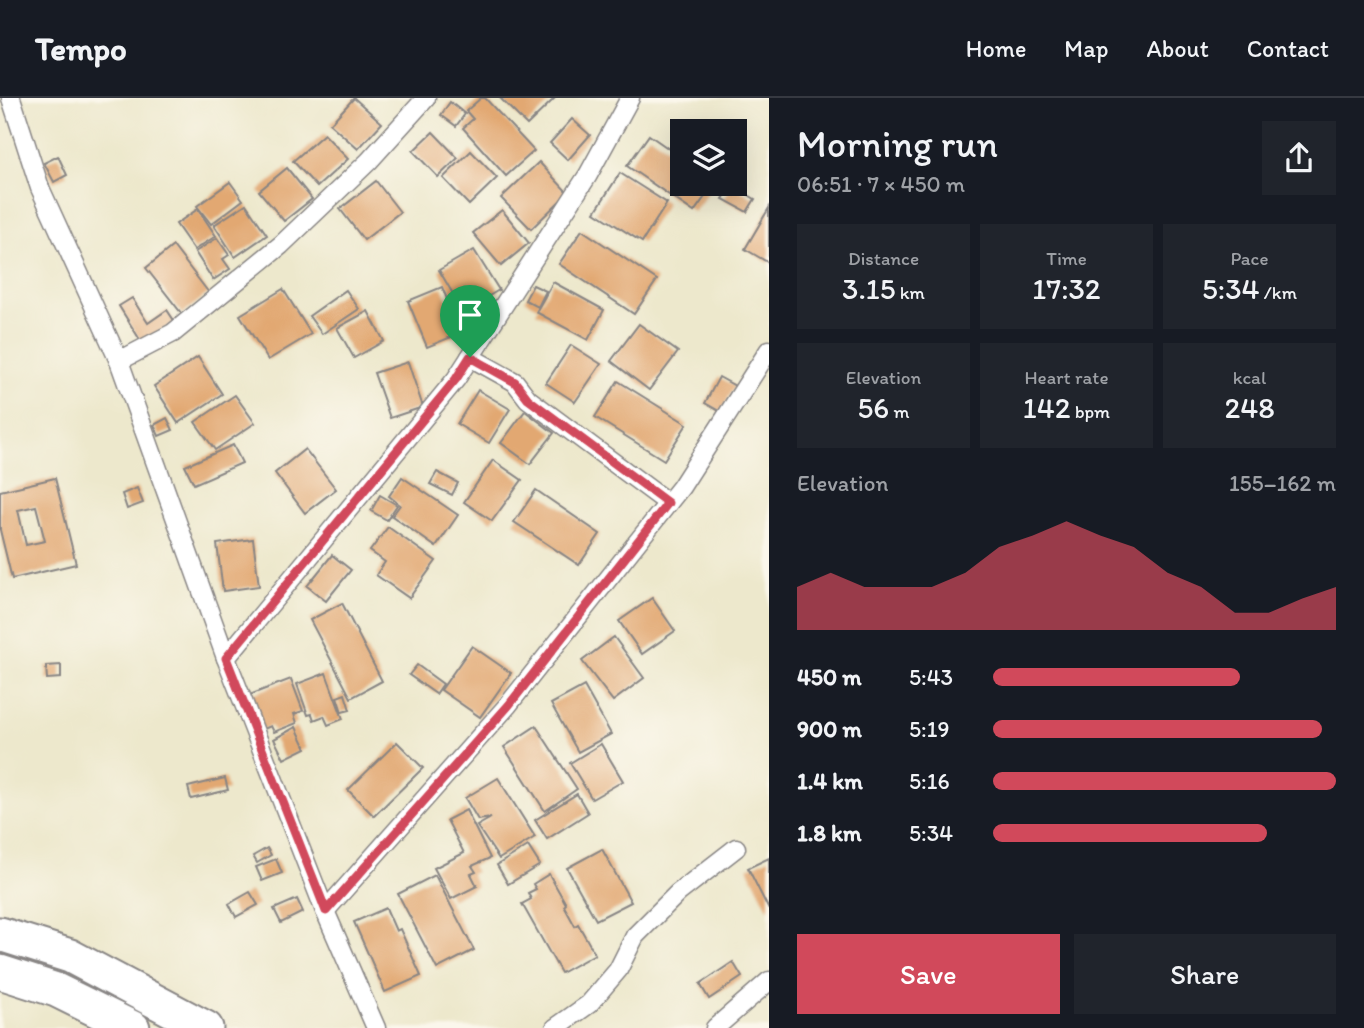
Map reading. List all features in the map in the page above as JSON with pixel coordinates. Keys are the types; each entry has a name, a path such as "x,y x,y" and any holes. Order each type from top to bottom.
{"highway":[{"path":"0,934 71,956 206,1028"},
{"path":"0,972 56,990 133,1028"}],"street":[{"path":"11,98 40,188 119,361 226,658 326,911 376,1028"},
{"path":"119,361 173,333 281,245 369,161 426,98"},
{"path":"226,658 456,379 588,175 631,98"},
{"path":"326,911 509,705 681,487 769,350"},
{"path":"470,357 515,382 528,399 668,503"},
{"path":"555,1028 589,1004 618,970 635,936 678,893 736,848"},
{"path":"715,1028 769,981"}],"building":[{"path":"354,98 382,123 358,149 330,124"},
{"path":"481,98 485,98 534,151 506,176 463,128 473,119 466,111"},
{"path":"500,98 555,98 527,125"},
{"path":"450,102 465,114 456,126 441,115"},
{"path":"572,119 590,135 568,160 550,143"},
{"path":"433,132 458,158 438,177 413,151"},
{"path":"324,134 348,159 317,187 293,161"},
{"path":"649,135 670,150 670,196 627,166"},
{"path":"471,151 497,178 469,205 443,178"},
{"path":"58,156 67,175 54,182 44,163"},
{"path":"539,162 568,193 531,229 501,198"},
{"path":"287,168 312,199 284,221 259,191"},
{"path":"620,173 667,203 642,242 595,212"},
{"path":"376,181 400,212 364,240 340,209"},
{"path":"230,182 243,200 211,224 197,206"},
{"path":"747,194 755,199 747,212 723,199 725,196"},
{"path":"671,196 705,196 694,212"},
{"path":"246,204 267,235 235,257 214,225"},
{"path":"769,208 769,263 745,249"},
{"path":"198,209 216,236 194,250 176,224"},
{"path":"502,210 529,243 501,266 473,233"},
{"path":"582,230 657,280 634,314 559,264"},
{"path":"217,238 229,255 223,259 230,269 213,280 195,252"},
{"path":"173,246 209,293 182,314 146,268"},
{"path":"474,250 499,290 463,311 439,270"},
{"path":"553,282 604,310 588,340 536,312"},
{"path":"533,285 546,291 538,307 525,300"},
{"path":"442,287 461,333 427,347 408,301"},
{"path":"283,289 311,334 268,360 240,315"},
{"path":"346,290 359,309 322,334 309,316"},
{"path":"132,298 148,323 167,310 175,322 142,343 119,306"},
{"path":"368,311 384,341 354,358 337,328"},
{"path":"639,324 678,352 649,390 611,361"},
{"path":"571,345 601,364 575,402 546,383"},
{"path":"198,357 222,394 178,423 154,386"},
{"path":"408,362 423,407 390,418 374,373"},
{"path":"719,377 735,386 721,412 705,403"},
{"path":"618,381 687,424 664,460 595,417"},
{"path":"478,390 510,409 489,443 457,424"},
{"path":"235,395 255,423 215,450 195,422"},
{"path":"525,411 554,433 530,464 501,443"},
{"path":"167,418 173,430 159,436 154,425"},
{"path":"233,445 242,463 194,484 185,466"},
{"path":"305,449 336,489 305,513 275,473"},
{"path":"493,460 522,480 492,521 464,502"},
{"path":"437,472 458,483 452,495 430,484"},
{"path":"402,477 458,515 436,547 392,516 400,505 389,496"},
{"path":"55,478 76,564 12,579 0,530 0,491","holes":["36,506 45,541 26,545 18,510"]},
{"path":"137,488 143,503 127,509 122,494"},
{"path":"536,490 600,534 579,565 514,522"},
{"path":"380,495 397,505 387,520 371,511"},
{"path":"388,527 436,561 409,598 376,575 385,562 370,551"},
{"path":"253,539 259,586 223,591 217,544"},
{"path":"332,555 351,570 326,601 307,586"},
{"path":"652,598 675,631 642,654 619,621"},
{"path":"342,603 382,681 351,698 310,620"},
{"path":"614,637 644,678 613,701 582,661"},
{"path":"472,646 511,673 480,717 441,690"},
{"path":"61,665 61,678 47,679 46,666"},
{"path":"417,665 443,684 436,694 409,675"},
{"path":"326,673 343,719 328,725 324,716 314,720 312,714 308,715 297,684"},
{"path":"291,679 303,711 294,714 297,723 274,732 271,726 261,730 247,696"},
{"path":"584,686 611,734 578,752 551,704"},
{"path":"345,694 350,710 342,712 337,697"},
{"path":"536,726 577,789 545,811 504,747"},
{"path":"296,727 306,748 284,759 274,739"},
{"path":"397,742 423,768 374,816 348,790"},
{"path":"601,744 623,781 592,799 570,763"},
{"path":"225,778 228,790 191,799 188,787"},
{"path":"498,778 535,837 499,859 477,826 491,818 478,820 465,798"},
{"path":"577,794 588,813 547,839 535,820"},
{"path":"466,810 490,858 472,866 476,872 471,874 477,886 451,899 434,868 464,853 447,820"},
{"path":"528,846 540,865 508,884 497,865"},
{"path":"267,848 271,855 257,863 253,856"},
{"path":"602,849 631,902 596,920 567,868"},
{"path":"769,858 769,910 748,868"},
{"path":"276,859 282,873 262,881 256,867"},
{"path":"549,874 575,926 578,924 595,954 561,973 522,904 531,899 528,893 536,889 533,884"},
{"path":"435,875 474,950 437,969 398,894"},
{"path":"250,892 258,905 236,917 229,904"},
{"path":"297,899 303,912 281,923 274,909"},
{"path":"386,908 396,931 400,929 421,976 385,992 354,922"},
{"path":"733,962 742,977 709,999 700,984"}],"route":[{"path":"470,357 515,382 528,399 668,503 509,705 326,911 226,658 456,379 470,357"}]}
